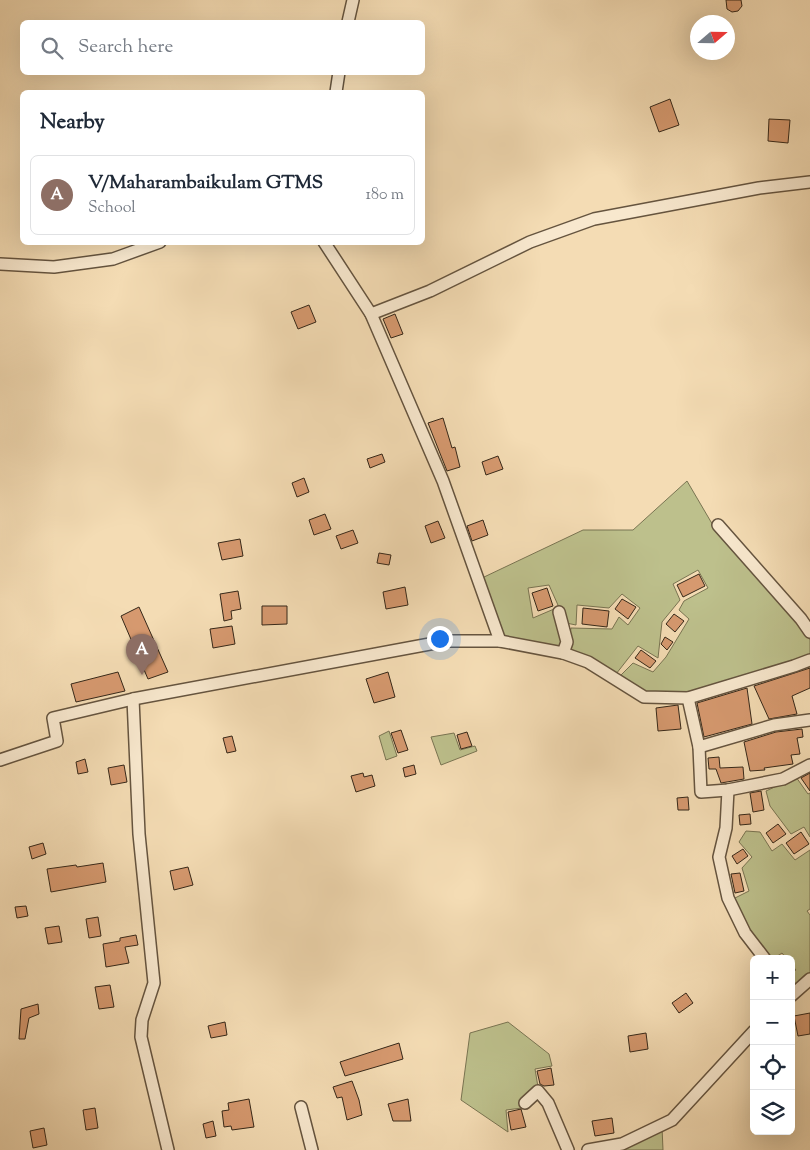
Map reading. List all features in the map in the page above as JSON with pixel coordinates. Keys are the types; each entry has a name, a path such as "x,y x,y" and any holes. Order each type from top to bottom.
{"street":[{"path":"348,20 352,0"},
{"path":"336,90 339,75"},
{"path":"371,314 430,291 530,242 594,219 759,188 810,182"},
{"path":"0,264 54,267 113,259 152,245"},
{"path":"326,245 371,314 443,481 500,641"},
{"path":"718,525 801,619 810,632"},
{"path":"559,612 567,642 563,653"},
{"path":"0,760 57,741 53,718 133,700 446,641 500,641 563,653 588,662 644,697 688,698 810,660"},
{"path":"688,698 699,746 701,792 728,790 783,779 810,765"},
{"path":"133,700 139,834 154,983 142,1020 141,1037 168,1150"},
{"path":"699,746 774,725 810,720"},
{"path":"728,790 726,828 718,857 728,898 745,933 763,955"},
{"path":"795,992 810,979"},
{"path":"588,1150 622,1147 672,1120 750,1036"},
{"path":"525,1103 538,1091 548,1104 568,1150"},
{"path":"301,1107 312,1150"}],"green space":[{"path":"687,481 714,527 800,624 810,640 810,655 688,694 646,693 620,676 633,663 653,672 666,657 689,619 679,610 684,601 708,588 698,570 673,584 680,600 662,622 658,658 638,646 616,674 567,652 571,628 612,629 619,617 628,625 640,608 622,594 609,608 577,605 576,625 566,623 549,585 528,588 533,618 554,609 562,630 560,650 504,639 482,578 583,530 633,530"},
{"path":"389,731 397,756 386,760 379,736"},
{"path":"454,733 460,750 475,746 477,751 441,765 431,737"},
{"path":"796,777 808,794 810,793 810,837 804,827 791,834 770,806 766,791"},
{"path":"746,831 760,832 772,851 782,844 795,860 810,850 810,909 807,911 810,915 810,975 795,990 795,955 784,955 782,953 779,955 767,955 748,931 733,899 749,891 742,868 752,857 739,842"},
{"path":"508,1022 549,1054 552,1066 535,1069 538,1087 523,1102 522,1108 506,1110 508,1132 461,1100 470,1033"},
{"path":"662,1127 663,1150 624,1150 624,1145"}],"building":[{"path":"726,0 741,0 742,6 738,11 732,12 727,9"},
{"path":"670,99 679,125 659,132 650,107"},
{"path":"769,119 790,120 788,143 768,141"},
{"path":"309,305 316,322 298,329 291,312"},
{"path":"395,314 403,334 391,338 383,319"},
{"path":"443,418 452,448 455,447 460,467 447,471 428,423"},
{"path":"382,454 385,462 370,468 367,459"},
{"path":"498,456 503,469 486,475 482,462"},
{"path":"304,478 309,492 297,497 292,483"},
{"path":"325,514 331,529 314,535 309,520"},
{"path":"483,520 488,535 472,541 467,526"},
{"path":"438,521 445,538 431,543 425,526"},
{"path":"353,530 358,543 341,549 336,536"},
{"path":"240,539 243,556 222,560 218,543"},
{"path":"379,553 391,555 389,565 377,563"},
{"path":"699,574 705,586 683,597 677,585"},
{"path":"405,587 408,605 386,609 383,592"},
{"path":"547,588 553,606 538,611 532,593"},
{"path":"238,591 241,609 231,611 232,619 224,621 220,594"},
{"path":"622,599 636,607 628,619 615,609"},
{"path":"262,606 287,606 287,624 262,625"},
{"path":"139,607 168,672 148,679 121,616"},
{"path":"583,608 609,611 607,627 582,624"},
{"path":"674,614 684,621 675,632 666,624"},
{"path":"232,626 235,644 213,648 210,629"},
{"path":"665,637 673,642 667,650 661,644"},
{"path":"641,650 656,661 650,668 635,658"},
{"path":"810,668 810,688 792,696 797,714 769,719 754,686"},
{"path":"118,672 125,691 76,702 71,684"},
{"path":"388,672 395,697 374,703 366,679"},
{"path":"747,688 752,724 704,737 697,703"},
{"path":"678,705 681,729 658,731 656,708"},
{"path":"802,729 803,737 797,738 800,754 791,755 793,764 750,771 744,742 776,732"},
{"path":"401,730 408,750 398,753 391,733"},
{"path":"467,732 472,746 461,749 457,735"},
{"path":"232,736 236,751 227,753 223,738"},
{"path":"719,757 720,768 743,767 744,779 721,783 716,769 709,769 708,758"},
{"path":"85,759 88,772 78,774 76,762"},
{"path":"124,765 127,782 111,785 108,768"},
{"path":"414,765 416,774 405,777 403,768"},
{"path":"363,773 364,777 372,775 375,786 356,792 351,776"},
{"path":"810,773 810,791 801,778"},
{"path":"761,791 764,810 753,812 750,793"},
{"path":"688,797 689,810 678,810 677,798"},
{"path":"750,814 751,824 740,825 739,815"},
{"path":"778,824 786,834 773,843 766,833"},
{"path":"801,832 809,844 794,854 786,843"},
{"path":"43,843 46,854 32,859 29,847"},
{"path":"743,849 748,856 737,864 732,856"},
{"path":"103,863 106,882 51,892 47,869"},
{"path":"188,867 193,885 174,890 170,871"},
{"path":"740,873 744,891 735,893 731,874"},
{"path":"26,906 28,916 17,918 15,907"},
{"path":"98,917 101,936 89,938 86,919"},
{"path":"59,926 62,942 48,944 45,928"},
{"path":"136,935 138,945 125,947 129,963 106,967 103,944 120,941 120,938"},
{"path":"110,985 114,1007 99,1009 95,987"},
{"path":"686,993 693,1003 679,1013 672,1003"},
{"path":"38,1004 39,1014 29,1018 25,1039 19,1039 21,1009"},
{"path":"810,1013 810,1034 798,1036 795,1016"},
{"path":"225,1022 227,1035 211,1038 208,1026"},
{"path":"646,1033 648,1049 630,1052 628,1036"},
{"path":"399,1043 403,1059 345,1076 340,1062"},
{"path":"551,1068 554,1085 544,1086 540,1084 537,1071"},
{"path":"352,1081 362,1115 347,1120 342,1097 337,1098 333,1087"},
{"path":"249,1099 254,1127 232,1130 231,1126 224,1127 222,1111 229,1110 228,1103"},
{"path":"408,1099 411,1121 393,1121 388,1104"},
{"path":"95,1108 98,1128 86,1130 83,1110"},
{"path":"521,1109 526,1127 511,1130 508,1112"},
{"path":"612,1118 614,1133 595,1136 592,1121"},
{"path":"213,1121 216,1136 206,1138 203,1124"},
{"path":"44,1128 47,1145 33,1148 30,1131"}],"place":[{"name":"V/Maharambaikulam GTMS","path":"142,675"}]}
